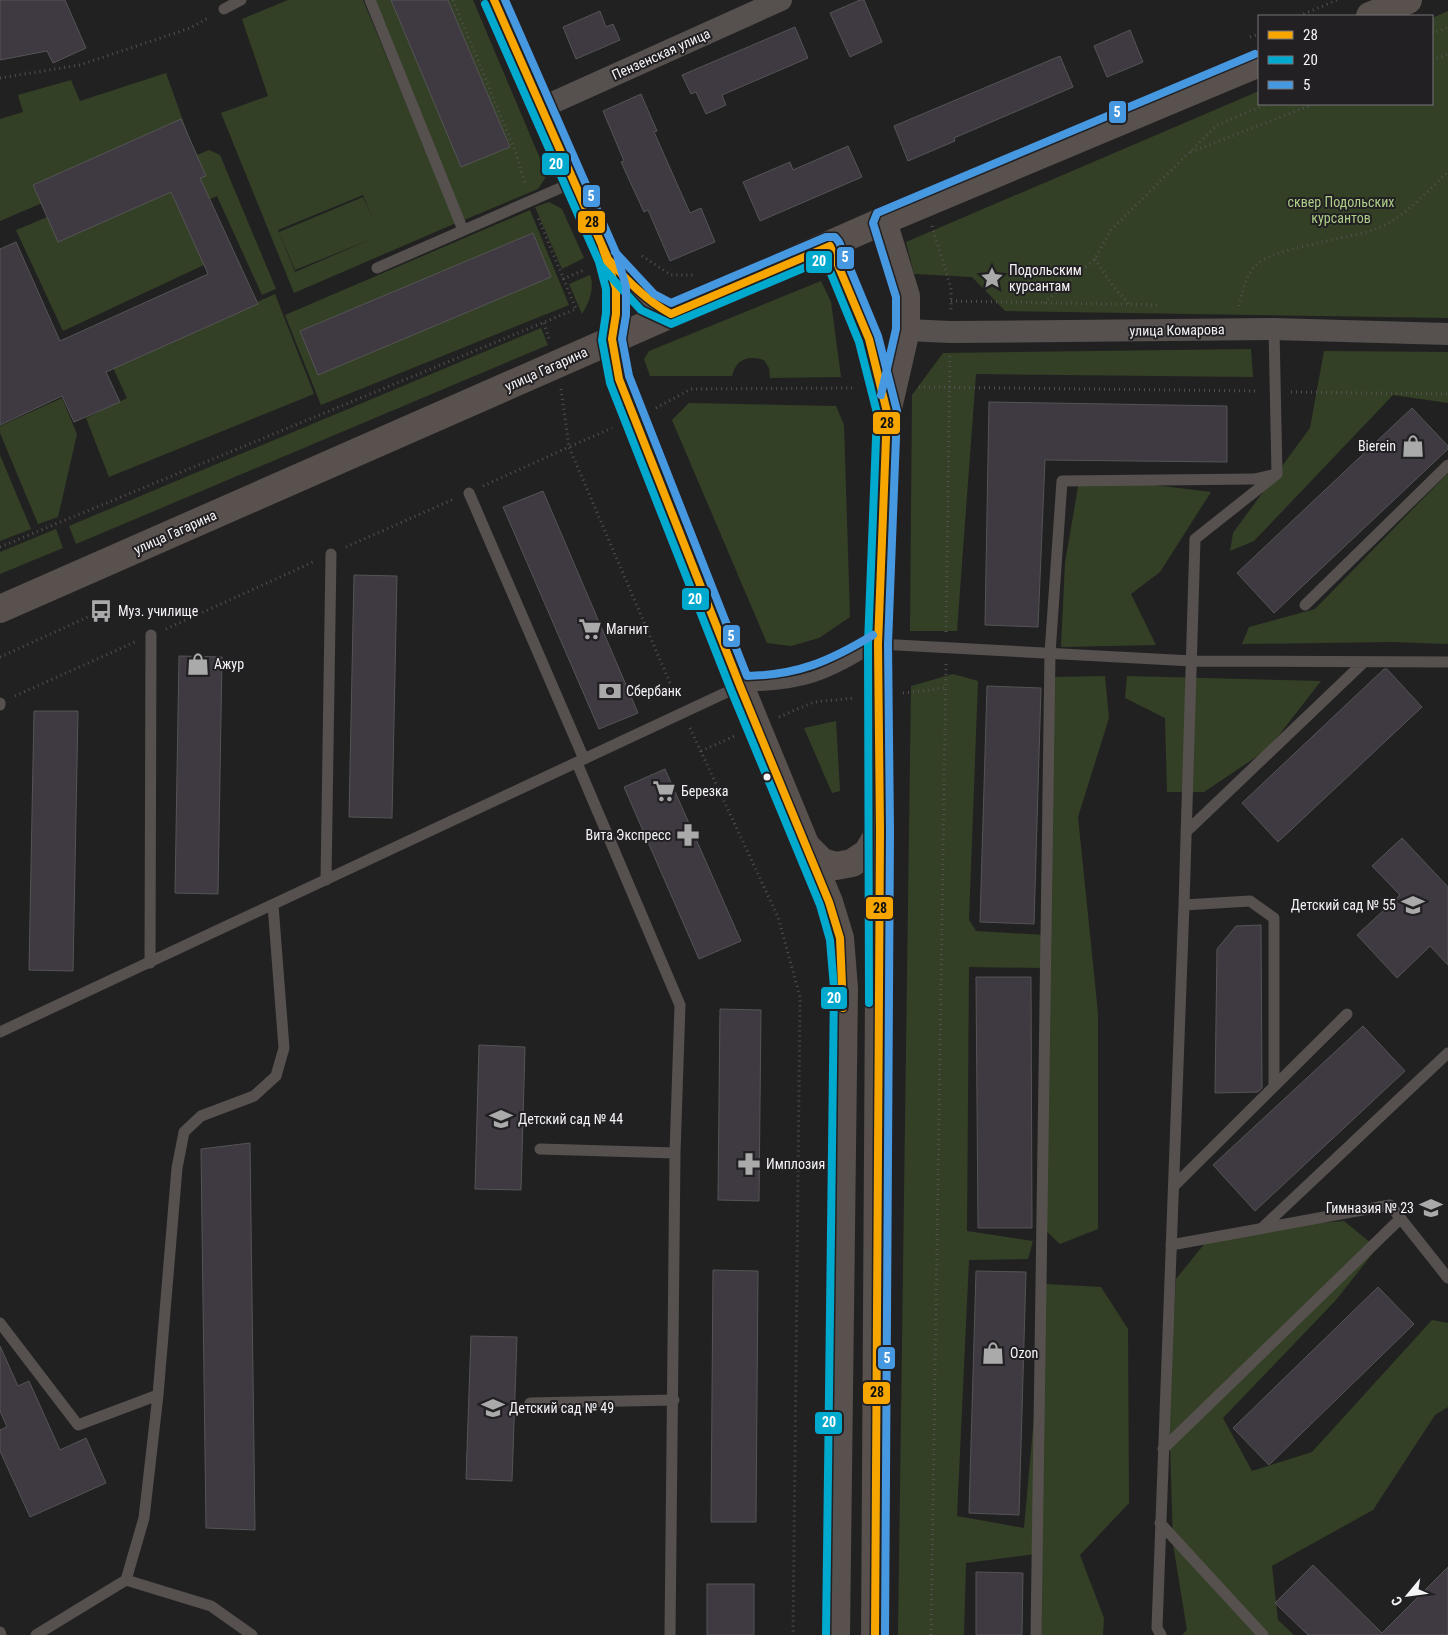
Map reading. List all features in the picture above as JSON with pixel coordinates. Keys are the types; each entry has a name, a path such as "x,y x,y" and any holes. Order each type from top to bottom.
{"main road":[{"path":"494,0 608,260 616,288 616,314 612,340 620,379 633,418 740,686 807,846 829,902 840,938 844,988 836,1635"},
{"path":"1372,15 1408,0"},
{"name":"улица Гагарина","path":"0,610 884,221 1258,63"},
{"path":"875,1635 880,831 878,644 888,395 906,330 906,296 884,221"},
{"path":"830,246 869,339 888,395"},
{"path":"608,260 648,302 671,314"},
{"path":"807,846 822,862 836,866 852,863 867,853 880,831"}],"street":[{"name":"Пензенская улица","path":"541,108 781,0"},
{"name":"улица Комарова","path":"906,330 951,332 1274,329 1448,334"}],"lane":[{"path":"224,9 241,0"},
{"path":"370,0 463,230"},
{"path":"377,268 574,182"},
{"path":"1274,329 1277,474"},
{"path":"1305,605 1448,465"},
{"path":"1036,1635 1050,653 1062,481 1254,479 1277,474"},
{"path":"1161,1635 1156,1628 1174,1186 1195,539 1277,474"},
{"path":"469,492 680,1005 675,1153 674,1400 670,1635"},
{"path":"326,880 331,554"},
{"path":"150,963 151,635"},
{"path":"0,1032 740,686 776,686 808,680 837,668 878,644 1192,661 1448,662"},
{"path":"1186,832 1363,663"},
{"path":"1184,905 1250,901 1274,918 1274,1085"},
{"path":"36,1635 126,1580 144,1518 158,1395 177,1168 184,1132 201,1116 254,1096 276,1076 284,1048 273,905"},
{"path":"1174,1186 1347,1014"},
{"path":"1261,1229 1448,1053"},
{"path":"540,1149 675,1153"},
{"path":"1171,1245 1390,1205 1448,1278"},
{"path":"1163,1449 1400,1218"},
{"path":"0,1323 78,1426 158,1395"},
{"path":"530,1403 674,1400"},
{"path":"1160,1523 1263,1635"},
{"path":"126,1580 211,1606 252,1635"}],"path":[{"path":"0,547 576,309 530,200 516,152 453,0"},
{"path":"1302,15 1337,0"},
{"path":"0,78 80,65 190,28 224,9"},
{"path":"1433,34 1448,27"},
{"path":"1433,60 1448,54"},
{"path":"1044,303 1095,259 1110,231 1217,125 1265,105"},
{"path":"1188,153 1311,105"},
{"path":"1239,306 1247,279 1255,266 1280,253 1374,230 1401,216 1448,172"},
{"path":"924,204 951,288 931,1635"},
{"path":"1095,259 1113,286 1129,304"},
{"path":"544,323 558,363 569,448 683,713 778,916 800,997 793,1635"},
{"path":"0,704 569,448 691,389 888,395 950,387 1448,394"},
{"path":"0,657 101,611"},
{"path":"701,751 814,702 945,688"}],"green space":[{"path":"288,0 363,0 456,223 294,293 221,113 268,96 242,19","holes":["363,195 373,219 363,197 279,232 295,270 374,238 295,272 278,230"]},
{"path":"375,0 473,0 547,175 538,189 464,220"},
{"name":"сквер Подольских курсантов","path":"1448,11 1448,318 1005,311 972,277 914,274 906,242 1258,91 1258,105 1433,105 1433,18"},
{"path":"166,73 190,140 0,221 0,119 23,112 18,95 71,80 80,101"},
{"path":"209,150 220,155 276,289 262,295 217,196 182,212 206,264 63,331 16,230"},
{"path":"549,202 562,209 584,258 562,269 535,207"},
{"path":"530,210 569,305 321,405 285,315"},
{"path":"590,275 592,285 590,295 582,314 569,284"},
{"path":"821,281 831,302 841,377 770,378 769,368 764,360 753,358 740,362 732,376 650,376 644,359 649,351"},
{"path":"275,294 314,394 109,477 86,418 127,398 113,368"},
{"path":"541,328 548,345 76,544 69,526"},
{"path":"1251,349 1253,377 976,374 957,631 910,631 912,395 943,353"},
{"path":"1324,351 1448,352 1448,403 1393,395 1254,541 1230,551 1233,533 1310,428"},
{"path":"62,398 77,434 58,517 38,524 0,433 0,426"},
{"path":"689,403 836,406 844,425 850,617 819,638 791,646 767,643 672,420"},
{"path":"0,455 31,529 0,541"},
{"path":"1448,473 1448,644 1392,642 1242,644 1249,627 1315,609"},
{"path":"1079,481 1154,485 1211,492 1160,572 1131,594 1156,645 1061,647 1065,563"},
{"path":"56,529 63,548 0,574 0,552"},
{"path":"953,674 978,681 969,920 976,931 1045,935 1052,677 1105,676 1109,718 1078,817 1098,1013 1098,1229 1060,1244 1045,1230 1045,968 969,967 967,1231 1033,1241 1028,1259 969,1260 957,1516 1024,1528 1046,1284 1101,1287 1128,1329 1129,1503 1080,1555 1104,1618 1103,1635 1034,1635 1035,1554 966,1563 964,1635 898,1635 911,686"},
{"path":"1127,676 1321,681 1268,749 1204,792 1167,792 1165,718 1125,698"},
{"path":"836,721 840,791 832,793 804,728"},
{"path":"1344,1221 1377,1248 1336,1300 1223,1418 1252,1471 1312,1452 1432,1320 1448,1323 1448,1407 1435,1415 1373,1510 1272,1566 1278,1620 1294,1635 1182,1635 1187,1630 1173,1544 1169,1407 1176,1279 1214,1232"}],"building":[{"path":"0,0 65,0 86,48 53,63 47,51 0,60"},
{"path":"391,0 448,0 510,147 461,167"},
{"path":"864,0 882,42 850,57 830,13"},
{"path":"600,11 606,27 613,24 620,40 576,59 563,27"},
{"path":"795,27 808,58 722,95 726,105 706,114 696,92 691,94 682,75"},
{"path":"1130,30 1143,62 1107,77 1094,46"},
{"path":"1060,56 1073,87 954,138 955,141 908,161 894,126"},
{"path":"641,94 657,131 654,132 690,213 701,208 715,242 670,261 648,210 644,212 621,162 624,161 603,111"},
{"path":"181,119 206,176 200,178 258,304 106,372 120,402 74,422 62,396 0,425 0,249 16,242 60,341 208,274 171,192 58,242 33,185"},
{"path":"848,146 862,177 760,221 743,182 790,162 793,170"},
{"path":"533,233 551,277 318,375 300,331"},
{"path":"989,402 1227,406 1227,462 1045,460 1038,627 985,625"},
{"path":"1412,408 1448,446 1448,449 1274,613 1237,573"},
{"path":"543,491 638,713 599,729 503,507"},
{"path":"354,575 397,576 392,818 349,817"},
{"path":"179,656 222,657 218,894 175,893"},
{"path":"1384,669 1387,669 1422,707 1278,842 1242,803"},
{"path":"987,686 1041,688 1034,924 980,922"},
{"path":"34,711 78,711 73,971 29,970"},
{"path":"665,769 741,941 699,959 624,787"},
{"name":"Детский сад № 55","path":"1402,838 1448,887 1448,965 1430,946 1397,978 1357,935 1400,895 1372,866"},
{"path":"1261,925 1262,1088 1258,1092 1215,1093 1217,949 1236,926"},
{"path":"976,977 1031,977 1032,1228 978,1228"},
{"path":"720,1009 761,1010 759,1201 718,1200"},
{"path":"1363,1026 1405,1071 1255,1211 1213,1165"},
{"path":"479,1045 525,1047 521,1190 475,1189"},
{"path":"250,1143 255,1530 206,1528 201,1149"},
{"path":"713,1270 758,1271 756,1522 711,1522"},
{"path":"976,1271 1026,1272 1019,1515 969,1513"},
{"path":"1378,1287 1414,1324 1269,1465 1233,1428"},
{"path":"471,1336 517,1337 512,1481 466,1479"},
{"path":"0,1346 18,1386 29,1381 60,1450 86,1438 106,1483 30,1517 0,1451 0,1430 7,1427 0,1411"},
{"path":"1313,1565 1382,1633 1448,1567 1448,1635 1308,1635 1275,1603"},
{"path":"976,1572 1023,1573 1022,1635 976,1635"},
{"path":"707,1584 754,1584 754,1635 707,1635"}],"transit line":[{"name":"28","path":"494,0 608,259 622,275 637,290 671,314 830,246 869,339 887,412 878,644 880,831 875,1635"},
{"name":"5","path":"505,0 617,255 626,287 626,315 622,339 629,376 747,676 782,673 813,665 873,635"},
{"name":"20","path":"485,4 599,262 606,289 606,313 602,340 610,383 731,690 820,905 830,940 834,988 826,1635"},
{"name":"5","path":"881,395 896,329 896,297 873,223 877,213 1255,54"},
{"name":"5","path":"615,252 654,294 671,303 826,237 835,237 839,242 878,336 897,411 888,644 890,831 885,1635"},
{"name":"28","path":"602,246 616,288 616,314 612,339 619,379 740,686 829,902 840,938 843,1008"},
{"name":"20","path":"601,266 641,310 671,324 825,259 859,342 877,413 868,644 869,1003"}],"place":[{"name":"Подольским курсантам","path":"992,278"},
{"name":"Bierein","path":"1413,446"},
{"name":"Муз. училище","path":"101,611"},
{"name":"Магнит","path":"590,629"},
{"name":"Ажур","path":"198,664"},
{"name":"Сбербанк","path":"610,691"},
{"name":"Березка","path":"664,791"},
{"name":"Вита Экспресс","path":"688,835"},
{"name":"Детский сад № 55","path":"1413,905"},
{"name":"Детский сад № 44","path":"501,1119"},
{"name":"Имплозия","path":"749,1164"},
{"name":"Гимназия № 23","path":"1431,1208"},
{"name":"Ozon","path":"993,1353"},
{"name":"Детский сад № 49","path":"493,1408"}]}
